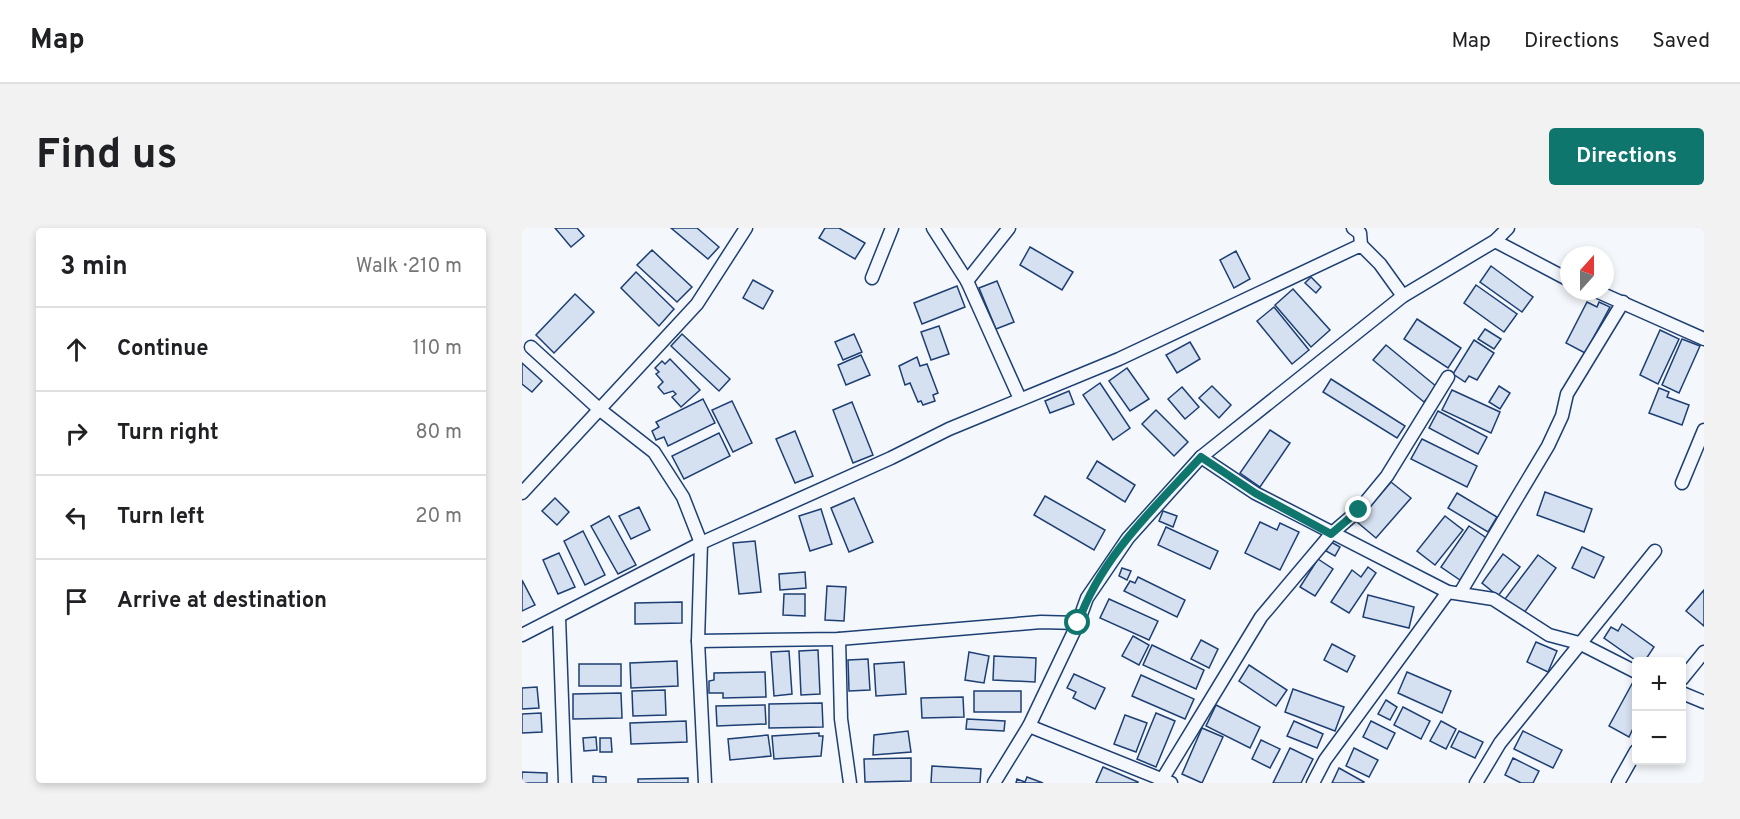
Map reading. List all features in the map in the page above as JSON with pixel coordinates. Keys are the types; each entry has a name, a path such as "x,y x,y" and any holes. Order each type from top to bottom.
{"street":[{"path":"522,493 697,304 746,228"},
{"path":"872,278 892,228"},
{"path":"933,228 967,281 1020,399"},
{"path":"967,281 1009,228"},
{"path":"994,783 1029,726 1078,623 1087,598 1128,538 1201,457 1402,296 1495,241 1508,228"},
{"path":"522,635 701,543 891,458 949,429 1119,359 1359,233 1402,296"},
{"path":"1495,241 1560,275"},
{"path":"1614,298 1704,339"},
{"path":"1313,783 1325,760 1454,592 1548,446 1562,416 1568,394 1623,302"},
{"path":"531,347 599,409 654,452 683,497 701,543 698,641 705,783"},
{"path":"1029,726 1164,782 1261,617 1331,534 1359,510 1387,476 1448,377"},
{"path":"1682,483 1704,430"},
{"path":"1201,457 1255,493 1331,534 1454,592 1493,599 1549,635 1579,643 1632,670"},
{"path":"1476,783 1500,743 1655,551"},
{"path":"559,616 565,783"},
{"path":"698,641 839,639 1041,622 1078,623"},
{"path":"839,639 841,719 850,783"},
{"path":"1686,674 1704,652"},
{"path":"1686,695 1704,702"},
{"path":"1618,783 1632,758"}],"building":[{"path":"555,228 577,228 584,236 571,247"},
{"path":"671,228 697,228 719,247 708,259"},
{"path":"825,228 839,228 865,243 855,259 819,238"},
{"path":"1030,247 1073,272 1062,290 1020,265"},
{"path":"652,250 692,287 677,302 637,265"},
{"path":"1236,251 1250,279 1234,288 1220,260"},
{"path":"1491,266 1533,297 1522,312 1480,282"},
{"path":"636,272 674,309 659,326 621,288"},
{"path":"1311,277 1321,287 1316,293 1305,283"},
{"path":"753,280 773,291 763,309 743,298"},
{"path":"997,281 1014,322 996,329 979,288"},
{"path":"1476,285 1517,314 1504,332 1464,303"},
{"path":"957,286 965,307 922,324 914,303"},
{"path":"1293,289 1330,330 1311,347 1275,305"},
{"path":"575,294 594,312 554,353 536,335"},
{"path":"1587,302 1597,307 1599,302 1610,307 1585,353 1566,343"},
{"path":"1274,307 1309,350 1292,364 1257,321"},
{"path":"1417,319 1461,348 1448,368 1404,339"},
{"path":"939,326 949,354 931,360 921,332"},
{"path":"1485,329 1501,339 1494,349 1478,339"},
{"path":"1660,330 1679,339 1658,384 1640,375"},
{"path":"682,334 730,379 719,391 671,346"},
{"path":"854,334 862,352 843,360 835,342"},
{"path":"1682,339 1700,346 1679,393 1662,385"},
{"path":"1474,340 1494,353 1477,380 1469,376 1465,382 1453,374"},
{"path":"1190,342 1200,359 1177,373 1166,355"},
{"path":"1386,345 1437,387 1424,402 1373,360"},
{"path":"861,355 870,375 846,385 838,365"},
{"path":"917,357 920,366 927,364 938,393 933,395 935,401 923,405 921,401 918,402 910,383 905,385 899,366"},
{"path":"670,359 700,390 681,407 672,397 676,394 673,391 664,394 658,387 663,382 656,374 659,372 655,368 662,361 665,364"},
{"path":"522,363 542,381 532,392 522,384"},
{"path":"1127,368 1149,399 1130,411 1109,381"},
{"path":"1331,379 1405,426 1397,438 1323,392"},
{"path":"1100,383 1130,428 1113,440 1083,395"},
{"path":"1212,386 1231,405 1219,418 1199,398"},
{"path":"1499,386 1510,393 1500,409 1489,402"},
{"path":"1182,387 1199,407 1185,419 1168,399"},
{"path":"1659,388 1669,392 1667,397 1689,405 1682,425 1649,413"},
{"path":"1452,390 1500,412 1491,433 1442,410"},
{"path":"1069,391 1074,404 1050,413 1045,401"},
{"path":"703,399 715,423 668,446 664,437 656,440 652,431 659,427 656,422"},
{"path":"732,401 752,443 733,452 712,410"},
{"path":"852,402 873,455 853,463 833,410"},
{"path":"1156,410 1188,442 1174,456 1142,424"},
{"path":"1438,411 1487,437 1478,454 1429,428"},
{"path":"1270,430 1290,443 1260,487 1240,473"},
{"path":"795,431 813,476 795,483 776,439"},
{"path":"719,433 730,456 684,479 672,456"},
{"path":"1422,439 1477,466 1467,487 1411,459"},
{"path":"1097,461 1135,485 1125,502 1087,478"},
{"path":"1391,482 1411,498 1376,538 1357,522"},
{"path":"1545,492 1592,509 1584,532 1537,515"},
{"path":"1457,493 1497,517 1488,532 1448,508"},
{"path":"1045,496 1105,530 1094,550 1034,515"},
{"path":"555,498 569,512 557,525 542,511"},
{"path":"854,498 873,542 849,552 831,508"},
{"path":"639,507 650,530 631,539 619,516"},
{"path":"821,509 832,544 810,551 799,516"},
{"path":"1163,511 1177,516 1173,527 1159,521"},
{"path":"609,516 636,565 618,574 591,526"},
{"path":"1445,516 1463,530 1435,565 1417,551"},
{"path":"1260,522 1277,530 1280,523 1299,532 1280,570 1245,553"},
{"path":"1469,526 1488,539 1460,580 1441,567"},
{"path":"1166,527 1218,551 1210,569 1158,545"},
{"path":"583,531 605,575 585,585 564,541"},
{"path":"755,541 761,592 739,594 733,543"},
{"path":"1331,542 1340,547 1335,556 1326,551"},
{"path":"1582,547 1604,557 1594,578 1572,568"},
{"path":"559,553 575,587 558,594 543,560"},
{"path":"1503,554 1520,567 1498,596 1482,583"},
{"path":"1538,555 1556,568 1524,613 1505,599"},
{"path":"1318,559 1333,569 1315,596 1300,587"},
{"path":"1368,567 1376,573 1349,613 1331,602 1352,570 1361,577"},
{"path":"1122,568 1131,571 1127,580 1119,576"},
{"path":"805,572 806,588 780,590 779,574"},
{"path":"1138,577 1185,600 1177,617 1124,591 1130,581 1135,583"},
{"path":"522,580 535,605 522,611"},
{"path":"827,586 846,587 844,621 825,620"},
{"path":"1704,590 1704,626 1686,611"},
{"path":"784,594 805,594 805,616 783,615"},
{"path":"1368,595 1414,607 1409,628 1363,617"},
{"path":"1109,599 1158,621 1149,640 1100,618"},
{"path":"682,602 682,623 635,624 635,603"},
{"path":"1622,624 1654,647 1647,657 1632,658 1604,638 1611,627 1618,631"},
{"path":"1133,636 1149,645 1139,665 1122,656"},
{"path":"1201,640 1218,649 1209,668 1191,659"},
{"path":"1536,642 1557,651 1548,672 1527,662"},
{"path":"1332,644 1355,656 1347,672 1324,660"},
{"path":"1152,645 1204,670 1196,689 1143,665"},
{"path":"818,650 820,694 801,695 799,651"},
{"path":"789,651 792,694 774,696 771,652"},
{"path":"969,652 989,656 984,683 965,680"},
{"path":"994,656 1036,658 1035,682 993,680"},
{"path":"868,659 870,690 849,691 848,660"},
{"path":"677,661 678,686 631,688 630,663"},
{"path":"904,662 906,694 876,696 874,664"},
{"path":"579,664 621,664 621,686 579,686"},
{"path":"1249,665 1287,690 1276,706 1239,681"},
{"path":"765,672 766,697 723,698 723,693 709,693 709,681 714,680 714,673"},
{"path":"1407,672 1451,691 1442,713 1398,693"},
{"path":"1074,674 1105,688 1095,709 1073,698 1076,692 1067,688"},
{"path":"1141,675 1194,699 1185,719 1132,696"},
{"path":"1632,684 1632,731 1629,737 1609,726"},
{"path":"537,687 539,708 522,709 522,688"},
{"path":"1293,689 1344,707 1335,731 1285,712"},
{"path":"665,690 666,715 633,716 632,691"},
{"path":"974,691 1021,691 1021,712 974,712"},
{"path":"621,693 622,718 573,719 573,694"},
{"path":"963,697 964,717 922,718 921,698"},
{"path":"1386,700 1397,707 1390,720 1378,714"},
{"path":"822,703 823,727 769,728 769,704"},
{"path":"765,705 766,724 717,726 716,706"},
{"path":"1216,705 1260,727 1250,748 1206,726"},
{"path":"1403,707 1430,721 1421,739 1394,725"},
{"path":"541,713 542,732 522,733 522,714"},
{"path":"1156,713 1175,721 1156,767 1137,759"},
{"path":"1125,715 1147,723 1136,752 1114,744"},
{"path":"967,719 1005,721 1004,731 966,729"},
{"path":"686,721 687,742 631,744 630,723"},
{"path":"1294,721 1323,734 1317,748 1287,736"},
{"path":"1371,721 1395,733 1387,749 1363,737"},
{"path":"1441,721 1456,729 1446,749 1430,741"},
{"path":"1202,728 1223,737 1202,783 1182,774"},
{"path":"908,731 911,752 873,755 874,735"},
{"path":"1459,731 1483,742 1475,758 1451,747"},
{"path":"1523,731 1562,750 1553,768 1514,749"},
{"path":"819,733 819,736 823,736 821,756 774,759 772,736"},
{"path":"768,735 771,756 730,760 728,739"},
{"path":"596,737 597,750 584,751 583,738"},
{"path":"600,738 611,738 612,752 600,752"},
{"path":"1261,740 1280,749 1270,768 1252,759"},
{"path":"1290,748 1313,759 1301,783 1273,783"},
{"path":"1354,748 1378,760 1369,777 1346,766"},
{"path":"911,758 911,781 865,782 864,759"},
{"path":"1513,758 1539,771 1533,783 1521,783 1505,775"},
{"path":"932,766 981,769 980,783 931,783"},
{"path":"1103,767 1138,782 1138,783 1096,783"},
{"path":"1339,768 1364,782 1332,783"},
{"path":"522,772 547,773 547,783 522,783"},
{"path":"593,776 606,777 606,783 593,783"},
{"path":"1027,777 1043,783 1016,783 1017,779 1025,782"},
{"path":"688,778 688,783 638,783 638,779"}],"route":[{"path":"1078,623 1087,598 1128,538 1201,457 1255,493 1331,534 1359,510"}]}
